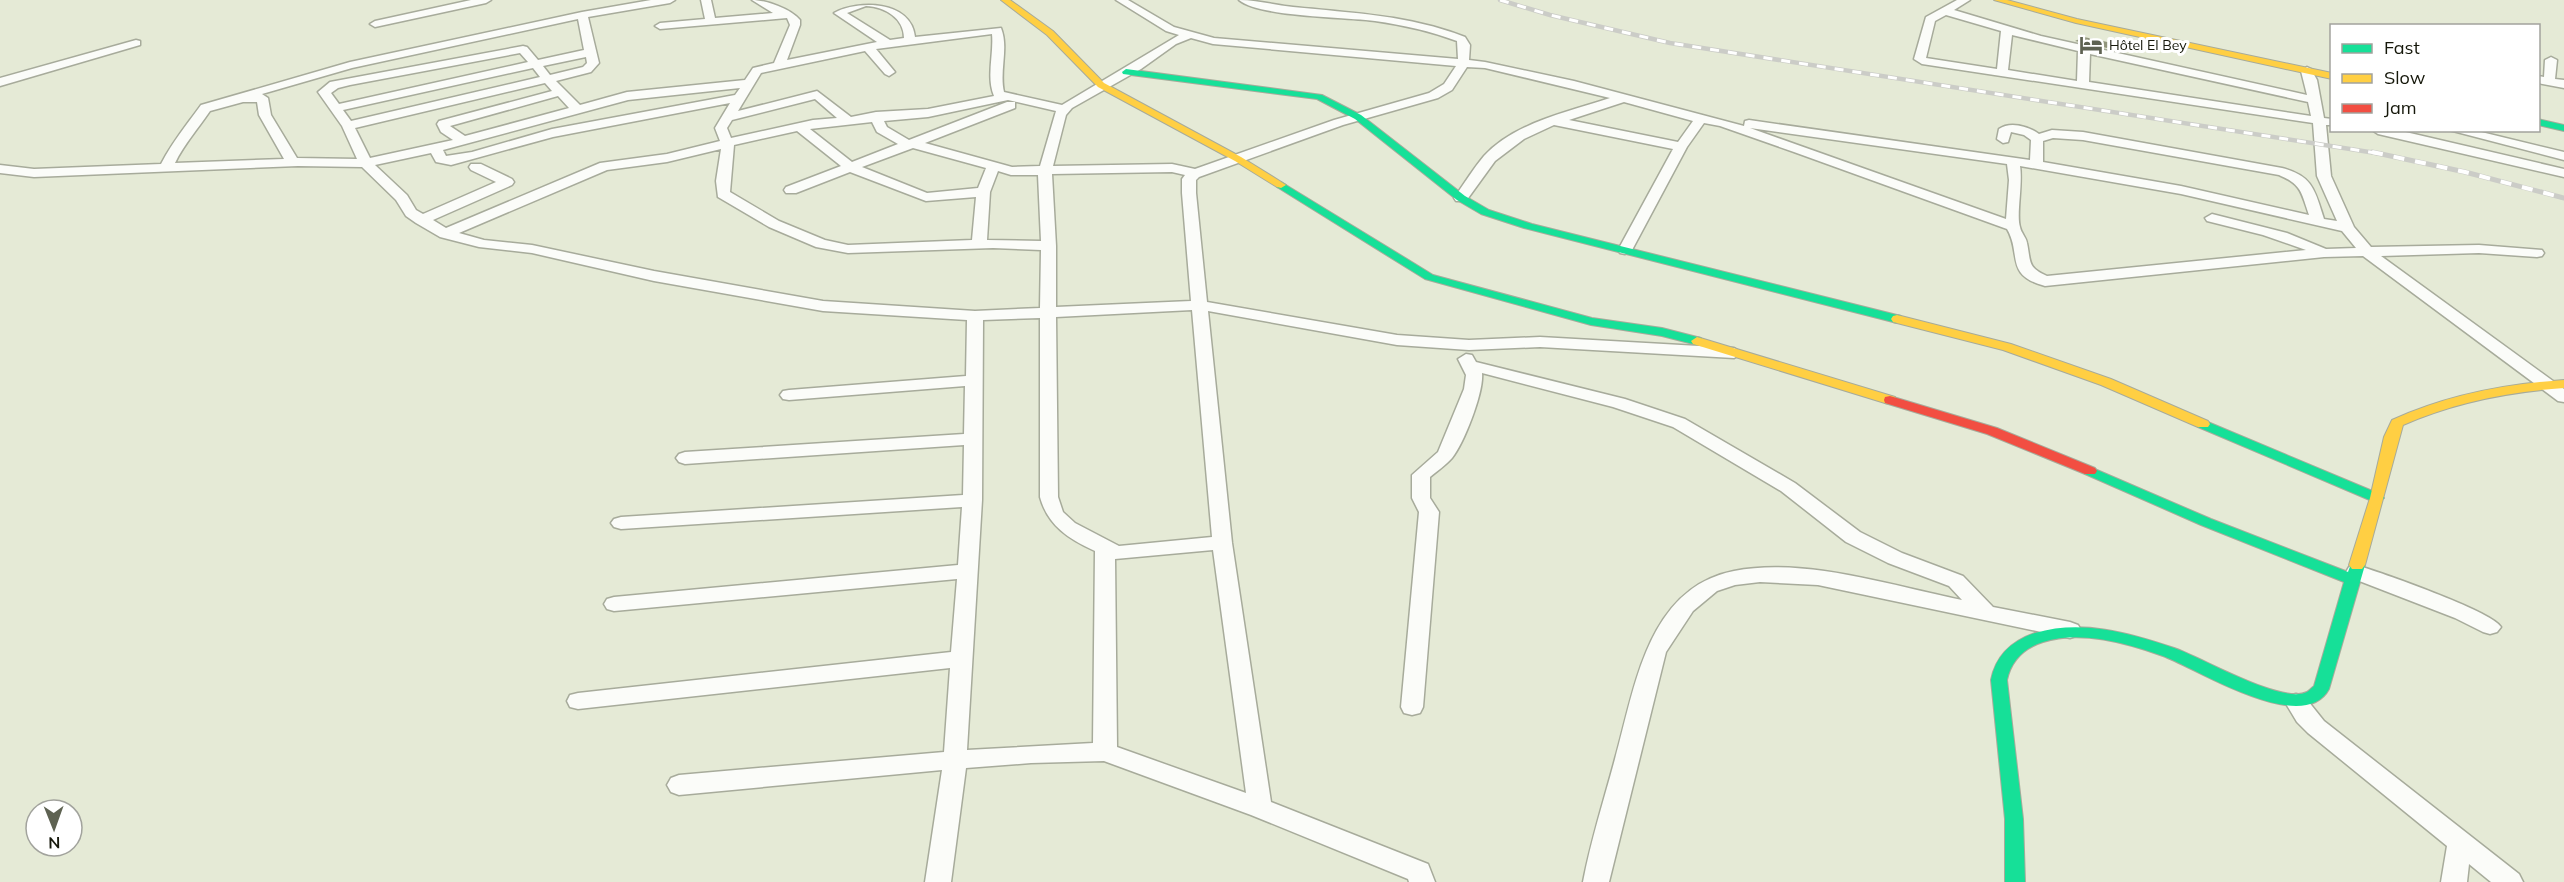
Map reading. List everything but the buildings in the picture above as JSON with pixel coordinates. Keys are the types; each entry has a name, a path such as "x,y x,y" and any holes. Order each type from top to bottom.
{"main road":[{"path":"1005,0 1050,33 1101,85 1238,159 1429,277 1581,318 1662,332 1742,353 1992,431 2039,449 2206,522 2354,575"},
{"path":"1998,0 2076,21 2330,76"},
{"path":"2017,0 2109,23 2330,71"},
{"path":"1126,72 1307,94 1331,102 1358,117 1461,198 1485,212 2007,347 2106,382 2377,498"},
{"path":"2540,116 2564,122"},
{"path":"2540,122 2564,128"},
{"path":"2015,882 2014,819 1999,680 2003,664 2014,650 2031,640 2052,635 2086,633 2170,652 2273,697 2296,702 2313,699 2319,695 2377,498 2391,437 2397,423 2415,414 2471,394 2519,386 2564,384"}],"street":[{"path":"375,24 486,0"},
{"path":"166,167 179,141 191,130 205,108 226,101 350,65 582,15 670,0"},
{"path":"706,0 711,22"},
{"path":"757,0 793,17 795,25 779,66"},
{"path":"835,0 851,8"},
{"path":"1120,0 1159,24 1190,35 1240,45 1461,63 1512,70 1701,119 1785,128 2036,164 2181,190 2347,228"},
{"path":"1250,3 1275,0"},
{"path":"1965,0 1928,22 1920,59 2325,121"},
{"path":"888,44 839,14 851,8 872,3 903,17 910,31 910,41"},
{"path":"1250,3 1387,20 1451,34 1465,43 1465,51 1452,83 1443,90 1428,97 1358,117 1194,174 1190,179 1189,193 1222,543 1260,807"},
{"path":"1945,11 2007,31 2084,50 2314,100"},
{"path":"660,26 783,14"},
{"path":"348,126 587,70 593,63 582,15"},
{"path":"1005,97 997,91 996,83 999,49 997,30 868,47 757,70 721,128 727,143 727,166 720,181 723,194 774,224 821,244 848,249 979,245 1048,246"},
{"path":"2002,73 2007,31"},
{"path":"1190,35 1172,42 1151,58 1101,85 1060,114 1045,171 1049,312 1049,497 1055,515 1060,520 1105,548 1118,553 1222,543"},
{"path":"0,82 136,43"},
{"path":"868,47 889,72"},
{"path":"577,109 548,80 526,50 520,49 350,81 334,85 324,92 348,126 372,172 402,198 411,213 446,234 484,244 532,249 654,276 794,302 869,310 975,316 1199,305 1397,340 1454,344 1540,342 1742,353"},
{"path":"2083,85 2084,50"},
{"path":"337,108 591,52"},
{"path":"2551,60 2544,80 2564,84"},
{"path":"2307,71 2314,100 2325,121 2324,176 2347,228 2368,253 2564,396"},
{"path":"0,169 34,173 293,162 366,163 435,148 632,95 651,95 750,83"},
{"path":"462,140 445,129 443,124 560,92"},
{"path":"728,117 817,95 846,119"},
{"path":"446,234 605,166 629,166 664,160 727,143 846,119 928,113 1005,97 1065,109"},
{"path":"226,101 262,98 265,115 293,162"},
{"path":"435,148 441,159 451,161 553,133 741,98"},
{"path":"1461,198 1490,158 1519,136 1553,121 1624,98"},
{"path":"791,190 1022,100"},
{"path":"876,116 881,129 910,144 1011,171 1172,168 1184,169 1194,174"},
{"path":"1625,250 1681,147 1701,119"},
{"path":"1553,121 1681,147"},
{"path":"1723,123 2012,226 2020,236 2021,261 2026,272 2045,281 2324,253 2479,249 2537,253"},
{"path":"800,127 850,167 927,197 983,192"},
{"path":"2003,140 2003,132 2009,128 2028,132 2037,139"},
{"path":"2387,132 2564,173"},
{"path":"2463,132 2564,156"},
{"path":"2037,139 2052,134 2084,136 2282,172 2299,179 2306,186 2318,221"},
{"path":"2036,164 2037,139"},
{"path":"2012,226 2016,180 2013,162"},
{"path":"421,220 507,182 476,167"},
{"path":"979,245 983,192 993,167"},
{"path":"2211,218 2304,243 2324,253"},
{"path":"938,882 956,760 972,500 975,316"},
{"path":"1454,344 1472,366 1619,403 1679,423 1788,487 1853,537 1895,558 1956,581 1988,613"},
{"path":"1412,707 1429,512 1421,498 1421,475 1444,455 1454,440 1473,389 1472,366"},
{"path":"789,395 974,380"},
{"path":"685,458 973,439"},
{"path":"621,523 972,500"},
{"path":"1105,548 1105,752"},
{"path":"614,604 967,571"},
{"path":"2354,575 2462,613 2490,627"},
{"path":"1596,882 1655,652 1671,623 1703,591 1727,580 1752,577 1810,577 2086,633"},
{"path":"578,701 962,659"},
{"path":"2296,702 2316,727 2510,882"},
{"path":"678,784 956,760 1105,752 1260,807 1419,872 1422,882"},
{"path":"2454,882 2460,842"}],"railway":[{"path":"1500,0 1550,15 1670,43 2379,154"},
{"path":"2372,152 2379,154"},
{"path":"2379,154 2465,172 2564,198"}],"traffic: fast":[{"path":"1126,72 1319,97 1358,117 1461,198 1485,212 1528,226 1897,319"},
{"path":"2540,122 2564,128"},
{"path":"1281,185 1429,277 1591,321 1662,332 1697,341"},
{"path":"2203,424 2377,498"},
{"path":"2090,471 2206,522 2352,579"},
{"path":"2015,882 2014,819 1999,680 2003,666 2014,651 2032,640 2048,635 2066,632 2102,635 2171,653 2273,696 2294,700 2310,698 2321,689 2357,565"}],"traffic: slow":[{"path":"1005,0 1050,33 1101,85 1238,159 1281,185"},
{"path":"1998,0 2076,21 2330,76"},
{"path":"1897,319 2007,347 2106,382 2203,424"},
{"path":"1697,341 1890,400"},
{"path":"2357,565 2377,498 2391,437 2397,423 2437,406 2479,395 2564,384"}],"traffic: jam":[{"path":"1890,400 1992,431 2090,471"}],"place":[{"name":"Hôtel El Bey","path":"2091,45"}]}
